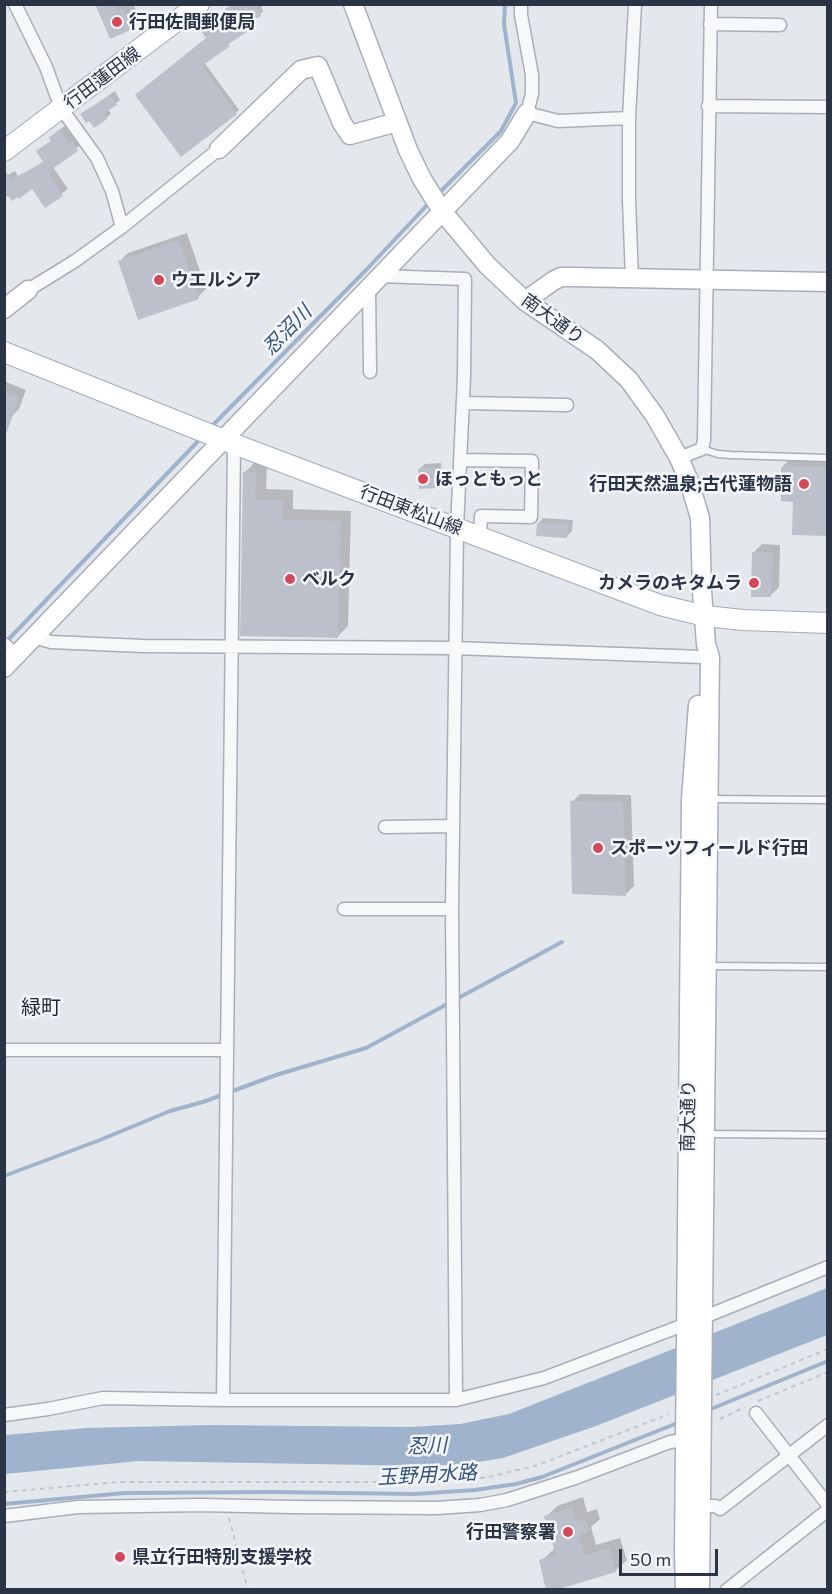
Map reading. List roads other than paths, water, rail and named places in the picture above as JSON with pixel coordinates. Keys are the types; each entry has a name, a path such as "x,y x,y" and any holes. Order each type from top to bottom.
{"main road":[{"name":"行田蓮田線","path":"4,151 199,4"},
{"name":"行田東松山線","path":"4,352 229,442 660,605 705,616 743,620 828,623"}],"street":[{"path":"15,4 46,67 62,108 97,158 112,191 122,227"},
{"name":"南大通り","path":"353,4 397,122 422,179 442,211 487,265 525,301 597,350 629,380 655,416 679,458 689,481 700,518 705,616 704,650 710,657 700,799 693,1415 685,1551 686,1590"},
{"path":"8,656 34,637 229,442 374,281 510,141 527,113 532,94 532,75 521,4"},
{"path":"632,279 629,118 635,4"},
{"path":"679,458 702,449 704,440 711,4"},
{"path":"710,24 780,25"},
{"path":"4,309 28,290 75,261 122,227 219,149 301,70 318,66 342,123 350,135 397,122"},
{"path":"708,106 828,107"},
{"path":"527,113 558,121 629,118"},
{"path":"525,301 561,278 828,282"},
{"path":"374,281 465,279 454,648 452,909 456,1400"},
{"path":"370,372 374,281"},
{"path":"463,403 567,405"},
{"path":"223,1400 231,647 229,442"},
{"path":"460,460 532,461 531,517 481,516 480,536"},
{"path":"34,637 51,642 143,646 704,650"},
{"path":"385,827 453,826"},
{"path":"344,909 452,909"},
{"path":"4,1050 227,1050"},
{"path":"4,1415 102,1398 456,1400 544,1378 694,1325 828,1267"},
{"path":"756,1413 828,1505"},
{"path":"4,1516 78,1508 201,1505 436,1508 480,1505 507,1500 578,1477 670,1442 693,1415"},
{"path":"700,1506 716,1506 720,1509 828,1425"},
{"name":"南大通り","path":"688,1478 700,1506 685,1551 700,1590"},
{"path":"727,1590 828,1510"}],"lane":[{"path":"702,449 731,455 828,458"},
{"path":"700,799 828,800"},
{"path":"698,966 828,967"},
{"path":"696,1134 828,1135"}],"water":[{"name":"忍川","path":"827,1288 827,1335 596,1426 503,1458 464,1464 426,1466 139,1461 5,1474 4,1435 87,1428 211,1425 410,1427 460,1424 509,1414"}],"waterway":[{"name":"忍沼川","path":"437,195 501,131 516,103 504,24 505,4"},
{"name":"忍沼川","path":"211,427 430,202"},
{"name":"忍沼川","path":"6,642 202,437"},
{"path":"4,1176 170,1111 203,1102 276,1075 366,1048 562,942"},
{"name":"玉野用水路","path":"706,1411 828,1361"},
{"name":"玉野用水路","path":"4,1504 125,1493 415,1494 475,1490 516,1484 542,1477 680,1422"}],"place":[{"name":"行田佐間郵便局","path":"117,22"},
{"name":"ウエルシア","path":"159,280"},
{"name":"ほっともっと","path":"423,479"},
{"name":"行田天然温泉;古代蓮物語","path":"804,484"},
{"name":"ベルク","path":"290,579"},
{"name":"カメラのキタムラ","path":"754,583"},
{"name":"スポーツフィールド行田","path":"598,848"},
{"name":"行田警察署","path":"568,1532"},
{"name":"県立行田特別支援学校","path":"120,1557"}],"district":[{"name":"緑町","path":"41,1007"}]}
